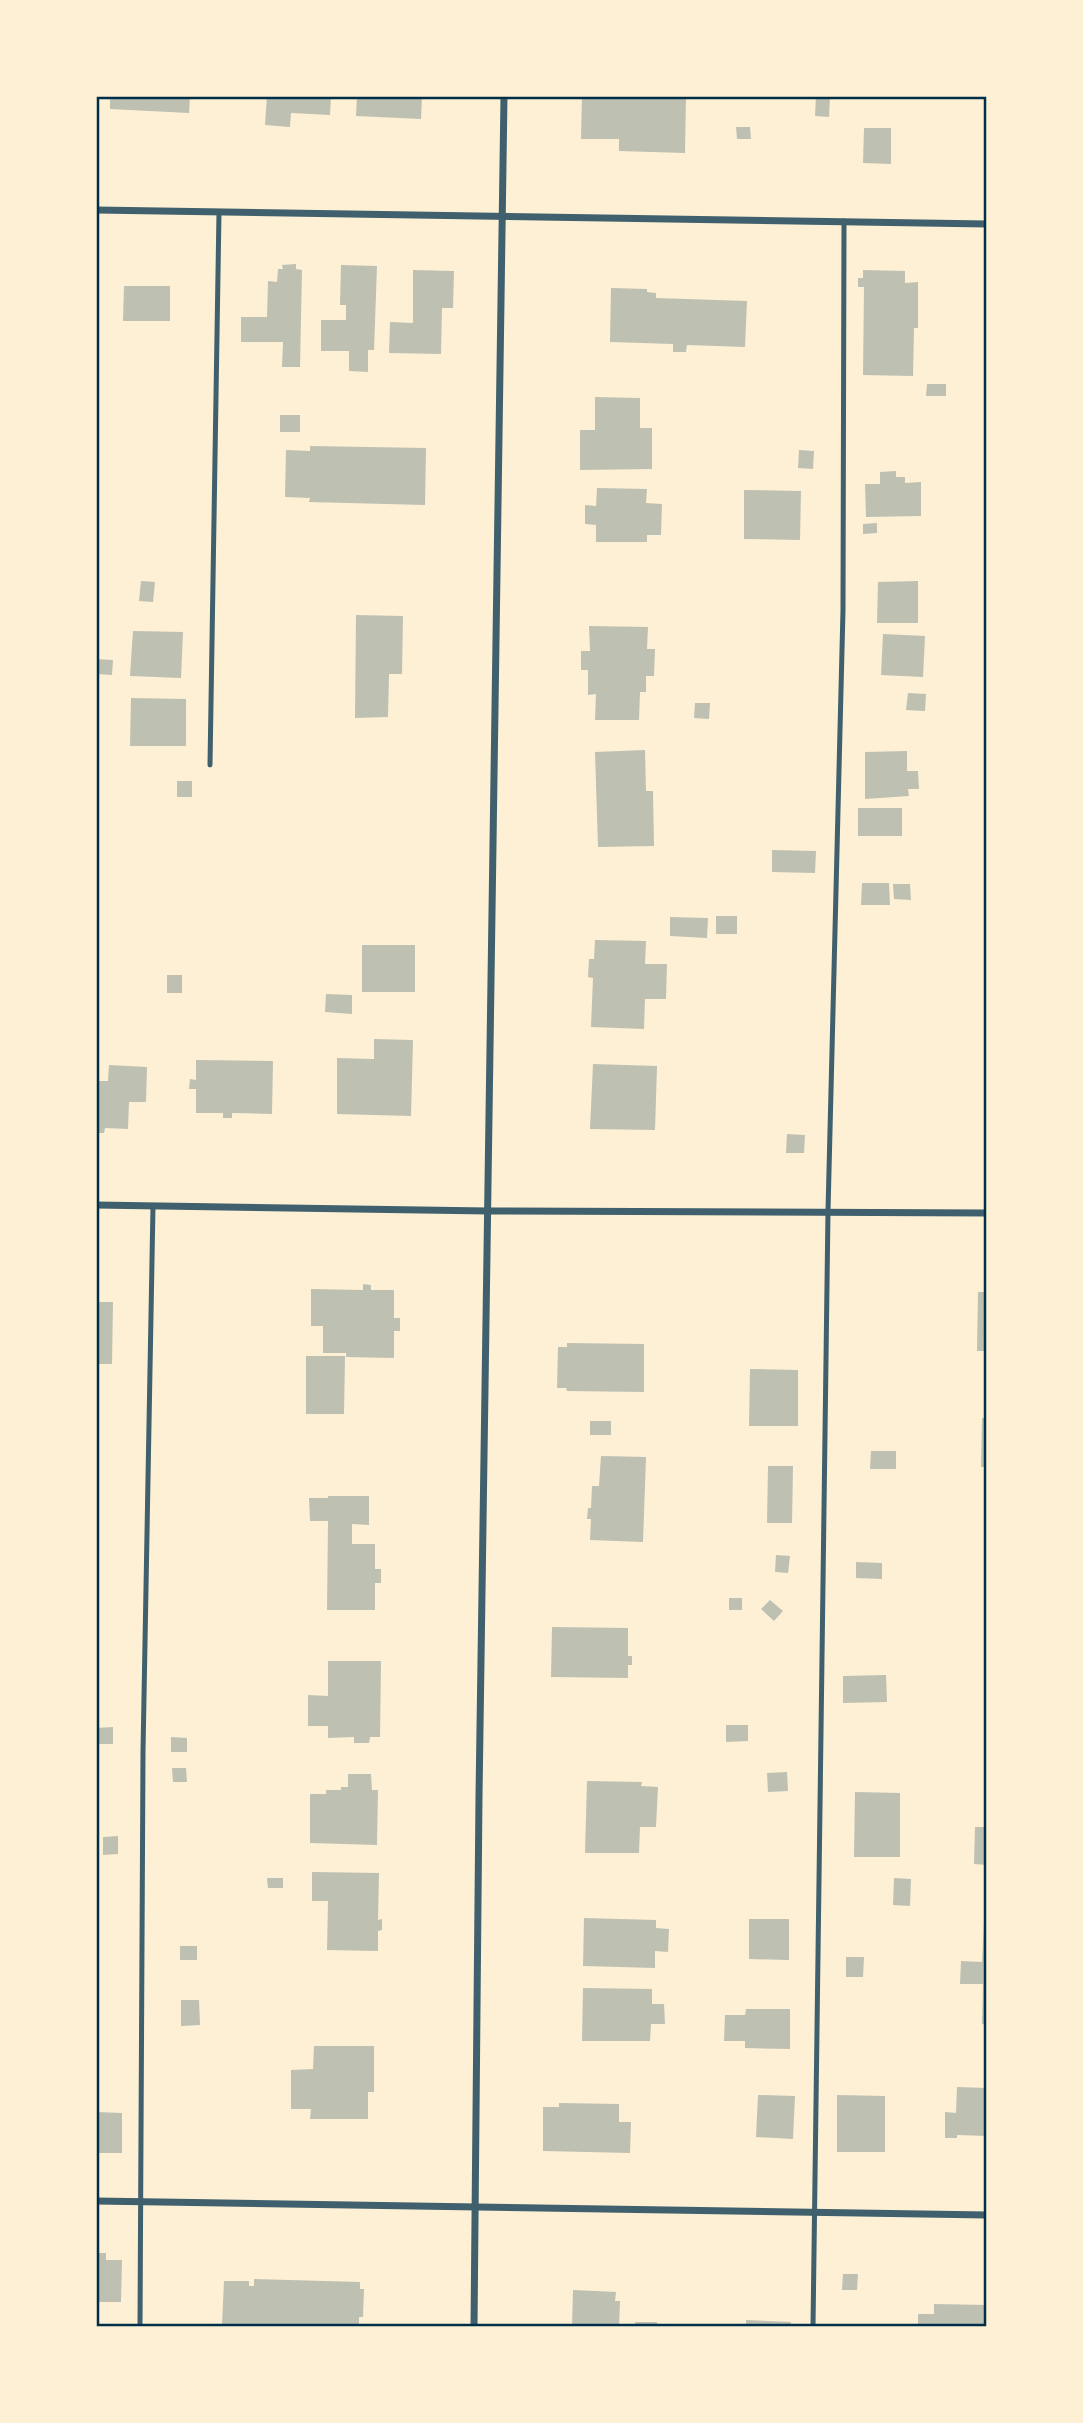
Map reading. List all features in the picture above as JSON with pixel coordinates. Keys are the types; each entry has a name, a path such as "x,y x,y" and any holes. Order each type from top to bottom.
{"street":[{"path":"474,2327 504,96"},
{"path":"96,210 987,223"},
{"path":"96,1205 488,1211 987,1213"},
{"path":"96,2202 987,2215"}],"lane":[{"path":"210,765 219,212"},
{"path":"813,2327 828,1212 843,610 844,221"},
{"path":"140,2327 142,1752 153,1206"}],"building":[{"path":"110,96 190,96 189,113 110,109"},
{"path":"267,96 331,96 330,115 291,113 290,127 265,125"},
{"path":"357,96 422,96 421,119 356,116"},
{"path":"582,96 686,96 685,153 619,151 619,139 581,139"},
{"path":"816,96 830,96 829,117 815,116"},
{"path":"736,127 750,127 751,139 737,139"},
{"path":"864,128 891,128 891,164 863,163"},
{"path":"296,264 296,269 302,270 300,367 282,367 283,342 241,342 241,317 267,317 268,281 277,282 278,269 283,269 282,265"},
{"path":"341,265 377,266 374,350 368,350 368,372 349,371 349,351 321,351 321,320 346,320 346,305 340,305"},
{"path":"413,270 454,271 453,308 442,308 441,354 389,353 390,322 413,323"},
{"path":"863,270 905,271 905,283 918,282 918,328 914,328 913,376 863,375 864,287 858,287 858,278 863,278"},
{"path":"124,286 170,286 170,321 123,321"},
{"path":"611,288 647,289 647,292 656,293 656,298 747,301 745,347 687,345 686,352 673,352 673,344 610,342"},
{"path":"927,384 946,384 946,396 926,396"},
{"path":"595,397 640,398 640,428 652,428 652,469 580,470 580,430 595,430"},
{"path":"280,415 300,415 300,432 280,432"},
{"path":"310,446 426,448 425,505 309,502 310,498 285,497 286,450 310,451"},
{"path":"799,450 814,451 813,469 798,468"},
{"path":"896,471 896,477 905,477 905,483 921,482 921,516 866,517 865,484 880,484 880,472"},
{"path":"597,488 647,489 646,503 662,504 661,535 647,535 647,542 596,542 596,525 585,524 585,505 596,506"},
{"path":"744,490 801,491 800,540 744,539"},
{"path":"877,523 877,533 863,534 863,524"},
{"path":"141,581 155,582 153,602 139,601"},
{"path":"918,581 918,623 877,623 878,582"},
{"path":"356,615 403,616 402,674 389,674 388,717 355,718"},
{"path":"589,626 648,627 647,649 655,649 654,676 646,676 646,692 640,692 639,720 595,720 596,694 588,695 588,670 581,670 581,651 590,651"},
{"path":"133,631 183,632 181,678 130,676"},
{"path":"883,634 925,636 923,677 881,675"},
{"path":"96,659 113,660 112,675 96,674"},
{"path":"908,693 926,694 925,711 906,710"},
{"path":"131,698 186,699 186,746 130,746"},
{"path":"695,703 710,703 709,719 694,718"},
{"path":"645,750 646,791 653,791 654,846 598,847 595,752"},
{"path":"907,751 907,771 918,771 919,789 908,789 909,796 865,799 865,752"},
{"path":"177,781 192,781 192,797 177,797"},
{"path":"858,808 902,808 902,836 858,836"},
{"path":"772,850 816,851 815,873 772,872"},
{"path":"862,883 889,883 890,905 861,905"},
{"path":"893,884 910,884 911,900 894,899"},
{"path":"716,916 737,916 737,934 716,934"},
{"path":"670,917 708,918 707,938 670,936"},
{"path":"595,940 646,941 645,964 667,964 666,999 645,999 644,1029 591,1027 593,978 588,977 589,959 594,959"},
{"path":"362,945 415,945 415,992 362,992"},
{"path":"167,975 182,975 182,993 167,993"},
{"path":"326,994 352,995 352,1014 325,1012"},
{"path":"374,1039 413,1040 411,1116 337,1114 337,1058 374,1059"},
{"path":"196,1060 273,1061 272,1114 232,1113 232,1118 223,1118 223,1113 196,1113 196,1089 189,1089 190,1079 196,1080"},
{"path":"593,1064 657,1066 655,1130 590,1129"},
{"path":"109,1065 147,1067 146,1102 129,1102 128,1129 105,1128 104,1133 96,1133 96,1081 108,1081"},
{"path":"787,1134 805,1135 804,1153 786,1153"},
{"path":"363,1284 371,1285 371,1290 394,1290 394,1318 400,1318 400,1331 394,1331 394,1358 346,1357 346,1353 323,1353 323,1326 311,1326 311,1289 363,1290"},
{"path":"978,1292 987,1292 987,1351 977,1351"},
{"path":"96,1302 113,1302 112,1364 96,1364"},
{"path":"567,1343 644,1344 644,1392 567,1391 566,1388 557,1388 558,1347 567,1347"},
{"path":"306,1356 345,1356 344,1414 306,1414"},
{"path":"750,1369 798,1370 798,1426 749,1426"},
{"path":"982,1418 987,1418 987,1467 981,1467"},
{"path":"590,1421 611,1421 611,1435 590,1435"},
{"path":"871,1451 896,1451 896,1469 870,1469"},
{"path":"601,1456 646,1457 643,1542 590,1540 591,1519 587,1519 588,1508 591,1508 592,1486 599,1486"},
{"path":"768,1466 793,1466 792,1523 767,1523"},
{"path":"369,1496 369,1525 352,1524 352,1544 375,1544 375,1569 381,1569 381,1583 375,1583 375,1610 327,1610 328,1521 310,1521 309,1498"},
{"path":"776,1555 790,1556 788,1573 775,1572"},
{"path":"856,1562 882,1563 882,1579 856,1578"},
{"path":"729,1598 742,1598 742,1610 729,1610"},
{"path":"770,1600 783,1611 774,1621 761,1609"},
{"path":"552,1627 628,1628 628,1656 632,1656 632,1665 628,1665 628,1678 551,1677"},
{"path":"328,1661 381,1661 380,1737 370,1737 369,1743 354,1743 354,1737 328,1738 328,1726 308,1726 308,1695 328,1696"},
{"path":"886,1675 887,1702 843,1703 843,1676"},
{"path":"726,1725 748,1725 748,1741 726,1742"},
{"path":"113,1727 113,1744 96,1744 96,1728"},
{"path":"171,1737 187,1738 187,1752 171,1752"},
{"path":"172,1768 186,1768 187,1782 173,1782"},
{"path":"787,1772 788,1791 768,1792 767,1773"},
{"path":"348,1774 371,1774 372,1790 378,1790 377,1845 310,1843 310,1794 326,1794 326,1790 348,1787"},
{"path":"587,1781 642,1782 641,1786 658,1787 656,1827 640,1827 639,1853 585,1853"},
{"path":"855,1792 900,1793 900,1857 854,1857"},
{"path":"975,1827 987,1827 987,1865 974,1864"},
{"path":"118,1836 118,1854 103,1855 103,1837"},
{"path":"312,1872 379,1873 378,1920 382,1919 382,1930 378,1931 378,1951 327,1950 328,1901 312,1901"},
{"path":"267,1878 283,1878 283,1888 268,1888"},
{"path":"894,1878 911,1879 910,1906 893,1905"},
{"path":"584,1918 656,1920 656,1928 669,1929 668,1952 655,1951 655,1968 583,1966"},
{"path":"749,1919 789,1919 789,1960 749,1959"},
{"path":"984,1923 987,1923 987,2025 982,2024 983,1984 960,1984 961,1961 982,1962"},
{"path":"180,1946 197,1946 197,1960 180,1960"},
{"path":"846,1957 864,1957 863,1977 846,1977"},
{"path":"583,1988 652,1989 652,2004 664,2004 665,2024 651,2024 650,2041 582,2041"},
{"path":"181,2000 199,2000 200,2025 181,2026"},
{"path":"746,2009 790,2009 790,2049 745,2048 745,2041 724,2041 725,2015 745,2015"},
{"path":"314,2046 374,2046 374,2092 368,2092 368,2119 310,2119 311,2109 291,2109 291,2070 313,2069"},
{"path":"957,2087 987,2088 987,2136 957,2135 957,2138 945,2138 945,2112 956,2113"},
{"path":"758,2095 795,2096 793,2139 756,2137"},
{"path":"837,2095 885,2096 885,2152 837,2152"},
{"path":"559,2103 619,2104 619,2122 631,2122 630,2153 543,2151 543,2107 559,2107"},
{"path":"96,2112 122,2113 122,2153 96,2153"},
{"path":"96,2253 106,2253 106,2260 122,2260 121,2302 96,2302"},
{"path":"843,2274 858,2274 857,2290 842,2290"},
{"path":"254,2279 360,2282 360,2289 364,2289 363,2317 359,2317 359,2327 222,2325 224,2281 249,2281 249,2286 254,2286"},
{"path":"573,2290 616,2292 615,2301 620,2301 619,2327 572,2327"},
{"path":"934,2304 987,2305 987,2327 918,2327 918,2314 934,2314"},
{"path":"746,2320 791,2322 790,2327 746,2327"},
{"path":"635,2322 657,2322 657,2327 635,2327"}]}
